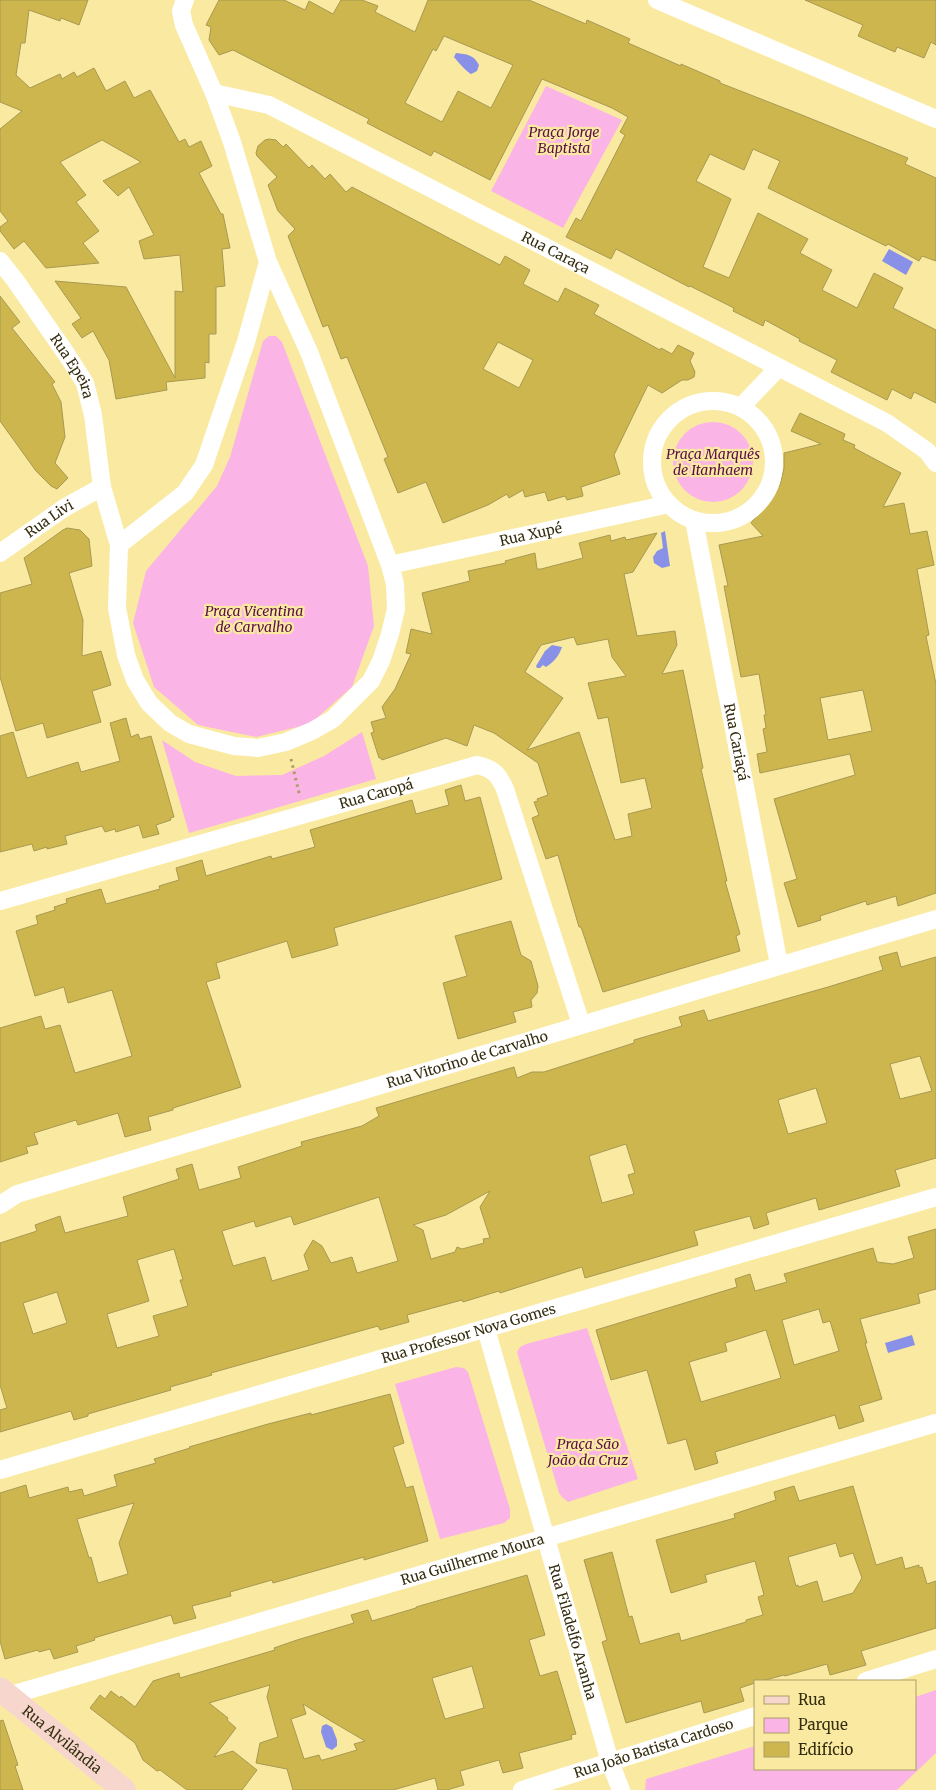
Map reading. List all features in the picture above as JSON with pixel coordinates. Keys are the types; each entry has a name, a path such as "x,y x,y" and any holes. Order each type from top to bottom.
{"street":[{"path":"185,0 181,12 184,24 214,93 232,142 268,262 309,352 390,565 395,584 396,609 390,634 381,661 371,681 333,719 312,731 286,742 258,748 234,746 189,734 170,723 149,703 135,680 126,655 117,608 119,545 185,493 204,465 246,342 268,262"},
{"path":"657,0 936,119"},
{"name":"Rua Caraça","path":"214,93 269,105 887,423 927,451 936,463"},
{"name":"Rua Epeira","path":"0,261 20,287 85,383 93,415 102,487 119,545"},
{"path":"741,407 778,368"},
{"path":"703,401 722,401 741,407 759,421 771,440 774,463 770,485 757,504 739,517 717,522 694,520 669,504 658,489 652,471 652,451 658,433 670,418 685,407 703,401"},
{"name":"Rua Livi","path":"0,554 64,508 102,487"},
{"name":"Rua Xupé","path":"390,565 669,504"},
{"name":"Rua Cariaçá","path":"694,520 779,965"},
{"name":"Rua Caropá","path":"0,900 477,765 494,770 500,777 505,789 581,1024"},
{"name":"Rua Vitorino de Carvalho","path":"0,1205 17,1194 936,919"},
{"name":"Rua Professor Nova Gomes","path":"0,1470 936,1197"},
{"name":"Rua Filadelfo Aranha","path":"486,1329 610,1762 621,1790"},
{"name":"Rua Guilherme Moura","path":"4,1693 936,1423"},
{"path":"869,1680 936,1659"},
{"name":"Rua Alvilândia","path":"4,1693 124,1790"},
{"name":"Rua João Batista Cardoso","path":"522,1790 754,1716"}],"path":[{"path":"286,742 305,814"}],"green space":[{"name":"Praça Jorge Baptista","path":"546,86 622,120 563,228 491,191"},
{"name":"Praça Vicentina de Carvalho","path":"269,336 276,336 282,342 368,566 374,626 352,687 310,724 256,737 198,725 154,687 133,623 146,571 217,486 230,457 263,341"},
{"name":"Praça Marquês de Itanhaem","path":"713,422 728,425 741,434 750,447 753,462 750,477 741,490 728,499 713,502 698,499 685,490 676,477 673,462 676,447 685,434 698,425"},
{"path":"362,732 376,779 189,833 162,740 195,762 236,776 282,775 324,756"},
{"name":"Praça São João da Cruz","path":"587,1328 638,1479 568,1502 559,1493 517,1352 520,1347 526,1344"},
{"path":"456,1367 464,1368 468,1372 510,1509 510,1518 504,1523 440,1539 395,1384"},
{"path":"936,1690 936,1753 897,1790 645,1790 646,1779 754,1746 754,1770 916,1770 916,1697"}],"water":[{"path":"456,53 475,59 479,65 477,71 471,74 467,71 454,57"},
{"path":"889,249 913,262 906,275 882,261"},
{"path":"665,531 670,566 662,568 654,563 653,557 657,551 663,548 661,533"},
{"path":"552,645 562,647 558,656 546,667 543,665 537,668 536,666 545,651"},
{"path":"912,1335 915,1345 888,1353 885,1343"},
{"path":"326,1724 332,1727 337,1740 337,1746 332,1750 326,1747 321,1732 322,1726"}],"building":[{"path":"0,0 88,0 79,25 61,18 60,21 29,10 25,43 21,43 16,75 30,88 60,74 62,79 74,72 77,77 94,68 106,91 125,81 134,98 150,90 179,142 185,139 189,147 201,141 212,166 199,173 221,214 223,214 230,248 222,249 225,286 216,287 216,334 209,334 209,363 205,362 205,378 166,382 167,390 116,399 109,360 93,331 82,338 72,324 81,318 55,281 126,287 175,378 175,291 183,292 180,255 144,259 139,241 154,235 129,187 118,196 103,181 141,162 102,140 60,162 86,195 76,202 99,231 83,243 99,263 46,268 24,241 14,249 0,231 0,227 8,221 0,211 0,129 22,111 0,102"},
{"path":"219,0 284,0 305,10 309,1 333,14 341,0 362,0 378,6 375,12 415,32 428,0 529,0 586,24 587,20 630,39 628,43 681,66 681,64 720,81 720,83 908,158 905,164 936,178 936,261 922,256 919,261 888,244 886,246 768,188 780,161 753,149 744,170 710,154 696,181 731,199 703,267 729,278 758,213 808,239 800,253 832,270 822,290 857,308 874,273 903,288 893,308 936,330 936,403 914,392 911,399 892,389 887,400 831,372 837,360 799,341 800,339 765,320 763,326 733,311 734,308 616,249 611,259 566,237 576,218 581,221 625,135 620,132 628,117 612,108 542,79 490,180 434,151 431,156 367,123 369,119 233,50 219,55 209,40 211,27 206,25","holes":["444,36 513,65 491,108 458,91 442,122 405,103 433,49 436,51"]},
{"path":"805,0 936,0 936,45 931,42 924,58 897,47 895,52 858,36 863,25"},
{"path":"265,140 276,140 283,147 286,144 309,168 312,165 325,179 330,174 346,192 352,187 500,265 505,256 530,270 523,284 558,302 565,288 599,305 594,314 660,350 661,348 672,354 678,345 694,353 690,361 695,372 694,377 682,380 662,393 648,385 614,455 620,474 581,487 583,496 567,500 565,496 548,501 545,492 525,497 523,490 509,498 507,494 488,505 443,523 426,482 398,493 384,459 388,457 347,357 341,359 328,325 323,327 288,236 295,229 278,211 268,185 277,177 257,156 258,146","holes":["498,342 533,360 519,388 483,369"]},
{"path":"0,296 20,322 12,328 55,382 52,384 61,402 65,437 55,463 68,478 57,489 51,486 36,471 0,421"},
{"path":"800,413 845,434 843,440 855,445 854,448 901,473 883,507 904,503 910,534 927,531 934,565 917,569 929,635 926,636 936,684 936,893 898,906 896,896 867,905 866,901 820,916 821,920 798,927 784,883 797,879 774,799 855,775 850,754 760,773 757,754 767,752 763,729 766,728 764,715 766,715 759,674 741,677 724,586 728,586 719,545 763,536 751,523 780,485 784,468 784,453 821,444 791,431","holes":["863,690 872,731 828,740 820,698"]},
{"path":"67,528 80,530 89,539 92,566 69,573 83,620 82,656 101,651 111,685 92,691 101,722 47,738 43,723 16,731 0,677 0,593 32,584 24,558"},
{"path":"657,533 633,572 624,574 637,636 675,631 677,645 662,674 683,670 703,768 701,769 727,881 725,881 740,934 736,936 740,951 603,992 581,927 579,927 558,855 546,859 532,818 539,815 534,802 548,795 538,763 494,733 474,725 467,746 446,738 382,760 379,758 371,733 374,732 371,722 386,718 382,707 395,689 411,654 406,653 411,629 432,634 422,593 470,581 468,571 506,563 505,561 535,553 537,569 541,569 583,558 579,543 610,535 611,541 625,537 626,540","holes":["574,637 577,645 608,639 612,657 626,676 588,683 598,719 608,717 621,783 645,778 652,808 628,814 632,836 615,840 579,732 527,750 563,698 525,672 541,645"]},
{"path":"126,718 131,737 138,734 140,739 151,736 164,781 174,817 170,818 171,820 156,825 159,834 143,838 139,825 116,832 115,829 105,832 102,826 65,836 67,844 34,851 32,844 0,852 0,736 13,732 27,778 78,762 81,772 120,761 110,723"},
{"path":"461,785 465,801 480,797 502,879 334,928 338,945 325,949 292,958 287,941 216,963 220,978 206,982 241,1087 148,1117 151,1130 125,1137 118,1113 78,1125 76,1120 34,1133 38,1144 26,1147 28,1153 0,1162 0,1028 41,1016 45,1029 60,1025 75,1073 132,1056 112,990 68,1003 64,987 35,996 16,931 38,924 36,916 55,910 54,907 67,903 66,899 101,889 106,904 160,889 159,886 179,880 176,868 202,860 206,876 271,856 272,859 315,847 310,830 412,800 416,814 449,805 445,790"},
{"path":"511,921 521,955 531,961 538,986 537,993 531,1000 532,1007 513,1012 516,1022 458,1039 443,983 467,976 455,936"},
{"path":"897,952 901,967 936,957 936,1158 895,1170 900,1186 819,1210 816,1198 766,1213 769,1224 754,1229 750,1216 694,1231 698,1245 585,1278 582,1267 500,1293 499,1291 463,1302 462,1300 407,1315 409,1322 380,1330 378,1326 211,1373 212,1375 170,1387 171,1390 88,1414 88,1416 74,1420 71,1411 0,1432 0,1410 7,1408 0,1385 0,1243 37,1231 35,1225 60,1216 65,1233 128,1216 123,1197 179,1179 176,1169 192,1164 199,1190 241,1178 238,1167 302,1146 301,1142 362,1126 379,1116 376,1108 514,1067 517,1078 532,1072 544,1072 634,1043 634,1040 682,1026 679,1017 704,1010 708,1021 828,987 883,970 879,957","holes":["920,1056 932,1091 900,1099 890,1064","816,1088 827,1123 788,1134 778,1100","626,1144 635,1173 628,1175 634,1194 602,1203 589,1156","490,1191 480,1207 490,1238 483,1239 484,1243 462,1249 457,1247 455,1252 431,1259 423,1230 413,1225 446,1215","379,1197 398,1261 357,1273 352,1257 331,1263 322,1246 313,1240 304,1255 309,1270 272,1281 265,1257 233,1266 222,1231 254,1221 256,1227 291,1216 294,1225","174,1249 183,1280 180,1280 188,1306 153,1316 159,1336 117,1348 107,1314 149,1301 137,1260","57,1292 67,1323 33,1334 23,1303"]},
{"path":"936,1229 936,1289 918,1294 920,1303 860,1319 867,1343 865,1343 882,1399 859,1406 864,1421 839,1429 835,1415 715,1452 718,1463 695,1470 686,1439 668,1444 647,1370 611,1380 596,1330 737,1287 735,1279 750,1274 755,1291 787,1282 784,1274 873,1248 877,1262 893,1264 914,1258 908,1237","holes":["819,1309 823,1323 830,1321 839,1351 794,1365 782,1320","766,1330 781,1378 701,1402 689,1362 727,1351 725,1343"]},
{"path":"390,1394 404,1443 393,1447 406,1488 413,1486 428,1541 364,1560 364,1557 273,1583 272,1580 230,1592 231,1596 192,1606 196,1618 174,1624 171,1615 94,1638 95,1640 76,1646 78,1652 54,1659 50,1649 39,1652 38,1650 5,1659 0,1641 0,1493 26,1485 29,1498 68,1487 69,1492 82,1489 84,1496 117,1486 114,1475 156,1463 154,1459 268,1424 311,1413 311,1415","holes":["134,1503 119,1543 128,1574 98,1583 77,1519"]},
{"path":"794,1486 799,1501 853,1486 876,1565 902,1557 905,1569 919,1565 919,1568 922,1567 927,1584 936,1581 936,1628 861,1651 866,1665 830,1675 827,1664 785,1676 754,1680 754,1683 740,1688 744,1701 704,1713 701,1701 626,1723 602,1642 607,1640 584,1560 612,1552 629,1617 632,1616 640,1644 679,1633 681,1641 746,1622 746,1620 763,1615 758,1597 764,1595 755,1561 705,1575 707,1582 671,1593 656,1540 735,1518 734,1514 776,1500 774,1492","holes":["836,1543 840,1557 853,1553 862,1578 853,1593 823,1602 817,1581 799,1587 798,1585 796,1586 788,1557"]},
{"path":"527,1575 545,1635 529,1640 540,1676 557,1671 576,1734 571,1735 572,1739 519,1753 523,1768 503,1773 499,1760 460,1771 464,1785 447,1790 438,1790 435,1778 393,1790 293,1790 287,1769 256,1763 260,1743 278,1737 267,1697 270,1685 209,1703 228,1718 227,1720 236,1728 214,1757 233,1751 257,1770 242,1790 187,1790 143,1760 135,1743 90,1708 100,1695 105,1699 111,1691 135,1707 153,1681 179,1673 180,1678 275,1650 274,1648 297,1640 354,1623 351,1615 368,1610 372,1621","holes":["472,1666 484,1708 445,1719 432,1678","303,1704 331,1721 365,1741 354,1744 357,1750 323,1760 321,1760 319,1755 304,1759 291,1719 306,1714"]},
{"path":"3,1720 18,1765 15,1766 23,1790 0,1790 0,1721"}]}
